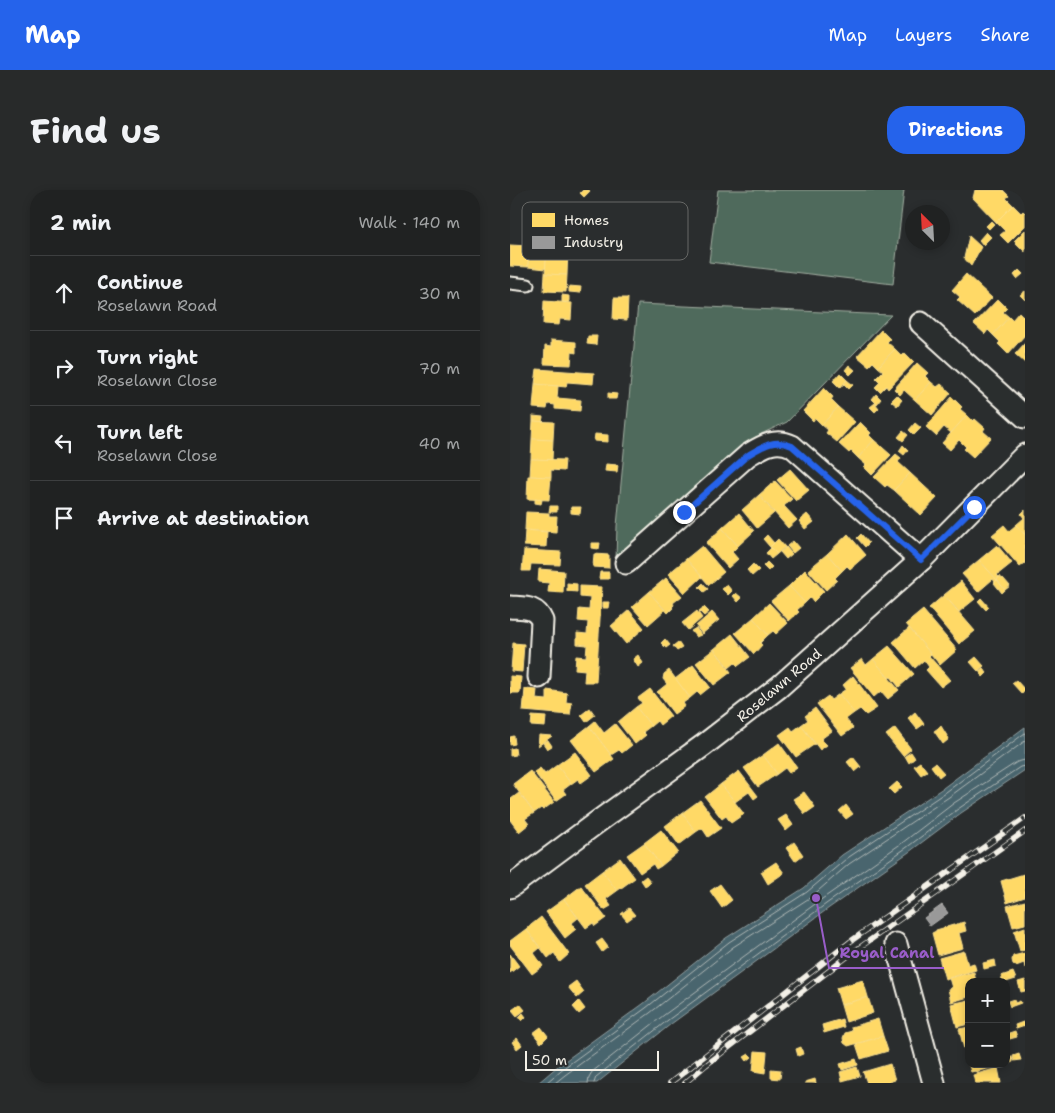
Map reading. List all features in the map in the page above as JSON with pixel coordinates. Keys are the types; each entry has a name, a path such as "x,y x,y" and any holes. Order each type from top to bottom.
{"street":[{"path":"921,323 1025,417"},
{"path":"626,563 746,457 768,444 779,442 792,446 921,560"},
{"name":"Roselawn Road","path":"510,887 703,746 779,687 921,560 1025,455"},
{"path":"510,607 529,609 536,611 540,615 542,621 539,678"},
{"path":"896,944 934,1083"}],"lane":[{"path":"510,283 528,285"}],"green space":[{"path":"718,190 904,190 893,284 709,262"},
{"path":"638,304 891,315 787,422 761,434 616,559 617,526"}],"water":[{"path":"1025,727 1025,770 961,813 829,908 671,1024 597,1083 538,1083 558,1066 643,1004 726,938 804,888 842,855 943,788"}],"building: Homes":[{"path":"583,190 590,191 584,197 580,193"},
{"path":"975,190 1003,190 1009,196 1006,198 1013,205 996,222 973,198"},
{"path":"1013,205 1021,213 1023,211 1025,213 1025,226 1008,243 1000,235 1005,231 996,222"},
{"path":"991,221 994,224 989,229 986,226"},
{"path":"1025,230 1025,252 1014,241"},
{"path":"986,232 991,237 983,245 979,240"},
{"path":"969,236 981,247 971,266 964,258"},
{"path":"510,245 522,246 522,260 528,260 528,267 510,266"},
{"path":"528,260 546,260 546,269 528,267"},
{"path":"546,260 568,260 567,275 545,274"},
{"path":"1019,270 1023,274 1017,279 1014,275"},
{"path":"545,274 567,275 566,292 544,291"},
{"path":"966,274 992,298 975,316 957,300 960,297 952,290"},
{"path":"569,286 581,287 580,293 569,292"},
{"path":"1025,291 1025,300 1020,295"},
{"path":"562,295 569,296 569,302 562,302"},
{"path":"614,298 628,298 627,320 613,319"},
{"path":"998,299 1007,308 1003,312 1009,317 993,335 988,330 985,334 974,324"},
{"path":"544,301 572,303 571,320 560,319 559,325 543,324"},
{"path":"1019,312 1025,318 1025,335 1008,354 998,344 1000,342 993,335 1009,317 1012,320"},
{"path":"881,330 890,339 887,342 895,349 878,367 873,362 869,366 857,356"},
{"path":"588,336 597,336 596,345 587,344"},
{"path":"551,340 576,342 576,353 572,352 571,365 544,364 545,346 551,347"},
{"path":"1025,343 1025,363 1015,354"},
{"path":"895,349 902,356 905,353 914,362 888,389 886,386 880,392 875,387 880,382 876,378 883,371 878,367"},
{"path":"917,363 928,373 925,376 931,382 915,400 904,390 900,395 894,389"},
{"path":"849,365 855,370 850,375 845,370"},
{"path":"537,369 594,373 593,384 567,382 566,387 535,384"},
{"path":"840,373 847,380 840,388 833,381"},
{"path":"847,380 853,385 849,389 844,384"},
{"path":"931,382 937,387 941,384 951,393 932,415 915,400"},
{"path":"535,384 558,386 557,398 581,400 580,411 555,409 555,405 548,404 547,409 533,408"},
{"path":"824,388 833,397 831,400 838,407 822,425 815,418 813,421 803,411"},
{"path":"608,393 617,394 616,399 608,399"},
{"path":"876,394 881,399 877,404 872,399"},
{"path":"897,395 902,400 897,406 891,401"},
{"path":"952,397 962,407 960,409 967,415 951,433 944,427 936,436 926,427"},
{"path":"875,403 879,408 875,412 870,407"},
{"path":"838,407 855,422 837,442 826,433 828,430 822,425"},
{"path":"967,415 985,428 983,431 991,438 973,457 964,449 966,447 959,440 950,450 942,443"},
{"path":"533,416 543,417 542,422 533,421"},
{"path":"533,421 554,422 553,440 532,439"},
{"path":"860,422 871,433 869,435 874,440 858,458 839,444"},
{"path":"915,423 921,428 914,435 909,430"},
{"path":"903,431 908,435 903,441 898,437"},
{"path":"595,434 608,435 608,442 594,441"},
{"path":"532,439 553,440 552,460 531,459"},
{"path":"874,440 891,455 872,475 864,467 866,465 858,458"},
{"path":"903,445 908,450 904,455 899,451"},
{"path":"896,454 901,458 898,462 910,473 894,490 887,485 885,487 874,477"},
{"path":"531,459 565,460 564,471 551,470 551,477 530,476"},
{"path":"606,464 618,465 617,472 605,471"},
{"path":"790,469 809,490 796,501 777,480"},
{"path":"910,473 937,498 921,515 894,490"},
{"path":"528,476 551,477 549,500 527,499"},
{"path":"775,481 792,499 784,506 797,520 788,528 759,495"},
{"path":"759,495 774,513 757,528 742,510"},
{"path":"535,499 542,500 541,504 535,503"},
{"path":"550,506 557,506 557,512 549,512"},
{"path":"571,507 581,507 580,514 571,513"},
{"path":"1025,510 1025,535 1016,525 1024,518 1021,514"},
{"path":"526,512 549,513 549,516 557,516 556,532 525,530"},
{"path":"739,513 754,531 738,546 722,528"},
{"path":"807,514 814,522 805,529 799,521"},
{"path":"1004,525 1009,531 1016,525 1025,535 1025,563 1020,567 992,535"},
{"path":"722,528 738,546 732,552 738,559 728,568 706,543"},
{"path":"525,530 547,532 546,547 524,546"},
{"path":"848,534 866,555 850,569 847,566 842,571 827,554"},
{"path":"861,534 869,543 865,547 857,538"},
{"path":"767,535 774,543 770,547 763,539"},
{"path":"778,539 785,547 777,554 770,547"},
{"path":"793,541 799,548 793,553 787,546"},
{"path":"591,543 600,543 599,549 591,548"},
{"path":"997,545 1012,563 997,575 1000,578 997,580 979,560"},
{"path":"702,546 724,572 709,585 686,559"},
{"path":"786,547 792,554 786,559 780,552"},
{"path":"771,548 777,554 771,559 766,553"},
{"path":"524,550 561,552 560,565 531,564 530,571 522,571"},
{"path":"594,554 609,555 609,568 593,567"},
{"path":"827,554 842,571 835,578 837,580 826,590 808,570"},
{"path":"686,559 702,577 685,593 668,574"},
{"path":"979,560 997,580 995,582 993,579 978,592 962,574"},
{"path":"767,562 772,567 768,571 763,566"},
{"path":"753,564 759,570 752,576 747,570"},
{"path":"539,569 564,571 563,593 548,592 549,583 538,582"},
{"path":"805,570 824,591 813,602 810,598 805,603 789,586"},
{"path":"600,572 609,572 609,579 599,579"},
{"path":"1000,576 1010,586 1005,590 997,580"},
{"path":"666,578 682,596 673,603 673,608 668,613 649,592"},
{"path":"997,580 1005,590 1002,593 994,583"},
{"path":"961,581 975,599 959,612 944,595"},
{"path":"567,583 577,584 577,592 567,591"},
{"path":"703,583 708,589 704,592 699,587"},
{"path":"727,585 732,591 728,595 722,589"},
{"path":"580,586 602,587 596,682 584,682 585,670 575,669 576,656 586,657 587,645 577,644 577,633 587,634 588,622 578,621 579,609 589,610 590,598 580,597"},
{"path":"789,586 805,603 789,621 771,601"},
{"path":"649,592 665,610 648,625 632,607"},
{"path":"736,593 742,598 738,602 733,596"},
{"path":"944,595 975,631 959,644 929,608"},
{"path":"981,598 989,607 986,610 978,601"},
{"path":"603,602 609,602 608,608 603,608"},
{"path":"769,603 788,623 776,634 773,631 768,635 753,618"},
{"path":"704,607 709,612 704,616 699,611"},
{"path":"629,610 644,628 626,644 611,626"},
{"path":"923,610 957,650 940,665 906,624"},
{"path":"697,611 702,618 688,630 682,623"},
{"path":"712,612 719,620 702,634 696,626"},
{"path":"753,618 768,635 760,643 762,645 754,654 735,633"},
{"path":"696,628 701,635 696,637 691,631"},
{"path":"909,628 931,654 929,656 950,680 941,687 926,670 929,667 924,660 915,668 893,642"},
{"path":"732,634 750,657 738,666 735,663 729,668 714,649"},
{"path":"665,639 670,645 666,648 661,643"},
{"path":"678,642 682,648 677,651 673,646"},
{"path":"513,643 524,644 522,672 511,671"},
{"path":"889,646 914,674 899,687 873,659"},
{"path":"714,649 731,672 714,685 696,663"},
{"path":"638,655 643,663 638,667 633,659"},
{"path":"976,657 984,666 978,671 970,662"},
{"path":"862,659 866,665 873,659 899,690 888,699 881,691 874,697 850,668"},
{"path":"693,665 710,687 700,695 697,692 690,698 675,679"},
{"path":"983,668 987,673 983,677 979,671"},
{"path":"669,670 690,698 683,703 685,706 674,714 657,692 667,684 663,679 664,674"},
{"path":"510,676 521,677 520,693 510,693"},
{"path":"853,676 877,708 866,715 860,709 854,713 839,694 846,689 843,685"},
{"path":"1016,680 1025,690 1022,694 1012,683"},
{"path":"525,689 537,690 536,699 547,700 547,690 567,693 566,702 572,703 570,715 523,711"},
{"path":"650,689 671,716 660,725 657,721 651,726 636,707 642,703 638,698"},
{"path":"839,694 854,713 846,719 853,728 842,736 817,704 828,696 831,700"},
{"path":"636,707 651,726 643,732 646,735 635,744 618,722"},
{"path":"590,708 595,715 586,722 581,715"},
{"path":"815,708 832,731 821,739 827,745 820,750 801,725 808,720 805,716"},
{"path":"915,712 924,724 917,729 908,718"},
{"path":"532,716 546,717 545,727 531,726"},
{"path":"595,721 604,733 615,724 632,745 622,753 619,750 611,755 589,726"},
{"path":"801,725 815,744 796,757 779,735 790,727 793,731"},
{"path":"589,726 614,759 596,772 571,740"},
{"path":"941,726 949,739 943,744 934,731"},
{"path":"895,728 911,749 903,756 886,735"},
{"path":"539,735 552,736 538,746"},
{"path":"514,736 515,744 510,745 510,737"},
{"path":"548,740 552,746 547,749 543,743"},
{"path":"779,743 797,767 789,773 785,768 777,774 763,755"},
{"path":"515,748 516,755 510,756 510,749"},
{"path":"575,752 592,775 581,783 578,779 571,784 557,765"},
{"path":"911,752 915,758 909,763 905,756"},
{"path":"763,755 777,774 758,787 744,768"},
{"path":"853,757 861,767 855,772 847,762"},
{"path":"920,762 927,771 921,775 914,766"},
{"path":"935,763 944,773 939,777 931,766"},
{"path":"557,765 571,784 563,790 566,794 556,801 534,772 540,768 545,774"},
{"path":"530,771 554,802 543,810 541,808 534,813 513,784"},
{"path":"739,771 758,796 754,799 749,792 735,802 721,784"},
{"path":"897,782 902,787 894,794 889,789"},
{"path":"721,784 744,814 731,823 726,816 722,819 705,797"},
{"path":"804,792 815,807 805,814 793,799"},
{"path":"519,793 534,813 525,819 529,824 519,832 510,820 510,798"},
{"path":"700,800 721,828 708,837 702,828 696,832 682,813"},
{"path":"846,805 853,814 846,819 839,811"},
{"path":"682,813 696,832 679,845 665,826"},
{"path":"786,815 793,825 786,831 778,820"},
{"path":"661,830 678,852 661,866 644,843"},
{"path":"794,842 803,855 795,861 786,848"},
{"path":"644,843 661,866 656,869 653,864 640,873 627,855"},
{"path":"620,858 635,878 617,891 602,871"},
{"path":"776,862 784,873 768,884 761,872"},
{"path":"602,871 617,891 606,899 611,906 604,910 585,884"},
{"path":"1024,874 1025,897 1007,903 1001,881"},
{"path":"646,876 651,882 645,886 641,880"},
{"path":"720,884 732,900 722,908 710,891"},
{"path":"581,886 606,918 595,926 593,923 586,928 564,899"},
{"path":"564,899 578,918 572,923 576,929 565,938 546,912"},
{"path":"1025,901 1025,924 1013,927 1007,906"},
{"path":"629,908 635,915 627,921 621,914"},
{"path":"541,917 569,954 560,962 554,953 548,958 526,929"},
{"path":"964,922 966,931 959,933 963,948 938,955 932,933 936,930"},
{"path":"1025,927 1025,950 1020,951 1014,931"},
{"path":"526,929 540,948 534,953 543,966 532,974 510,945 510,941"},
{"path":"602,939 608,947 602,952 596,943"},
{"path":"964,951 968,965 974,963 976,970 945,979 939,958"},
{"path":"1025,953 1025,968 1024,963 1016,966 1013,964 1013,956"},
{"path":"510,954 519,966 510,973"},
{"path":"995,960 996,966 984,969 983,963"},
{"path":"974,972 975,978 965,978 965,998 951,1002 948,989 952,988 949,978"},
{"path":"1013,972 1016,979 1010,981 1010,978 1002,978 1001,976"},
{"path":"863,980 868,997 841,1005 836,988"},
{"path":"1025,980 1025,991 1021,992 1018,982"},
{"path":"576,981 584,992 577,998 568,987"},
{"path":"868,997 873,1013 846,1022 841,1005"},
{"path":"1014,999 1015,1003 1020,1001 1021,1003 1010,1007 1010,1000"},
{"path":"579,1001 585,1009 579,1014 573,1007"},
{"path":"965,1001 965,1025 957,1027 951,1004"},
{"path":"520,1004 525,1010 517,1016 512,1010"},
{"path":"523,1013 526,1017 522,1021 519,1017"},
{"path":"842,1019 844,1027 824,1033 822,1025"},
{"path":"878,1019 883,1036 848,1046 844,1043 845,1033 852,1031 851,1027"},
{"path":"1023,1022 1025,1026 1016,1029 1015,1025"},
{"path":"541,1027 548,1036 541,1043 533,1033"},
{"path":"965,1028 965,1049 964,1049 959,1029"},
{"path":"1015,1031 1017,1037 1010,1039 1010,1033"},
{"path":"883,1036 888,1051 861,1059 856,1044"},
{"path":"517,1038 522,1045 517,1049 512,1042"},
{"path":"801,1047 803,1054 798,1056 796,1049"},
{"path":"755,1051 767,1052 765,1073 753,1071"},
{"path":"749,1054 752,1057 747,1061 744,1057"},
{"path":"1019,1054 1021,1060 1014,1061 1013,1056"},
{"path":"856,1059 858,1065 842,1070 840,1064"},
{"path":"890,1064 895,1080 885,1083 867,1083 863,1072"},
{"path":"857,1067 860,1076 842,1081 840,1072"},
{"path":"970,1068 990,1068 975,1072 971,1072"},
{"path":"998,1068 1001,1083 975,1083 973,1075"},
{"path":"771,1069 781,1070 780,1079 771,1078"},
{"path":"815,1079 816,1083 805,1083 805,1082"}],"building: Industry":[{"path":"942,905 948,913 930,926 924,918"}],"railway":[{"path":"670,1083 851,941 1025,818"},
{"path":"685,1083 856,950 1025,831"}],"place":[{"name":"Royal Canal","path":"816,898"}],"route":[{"path":"684,512 748,455 768,444 779,442 792,446 921,560 974,507"}]}
